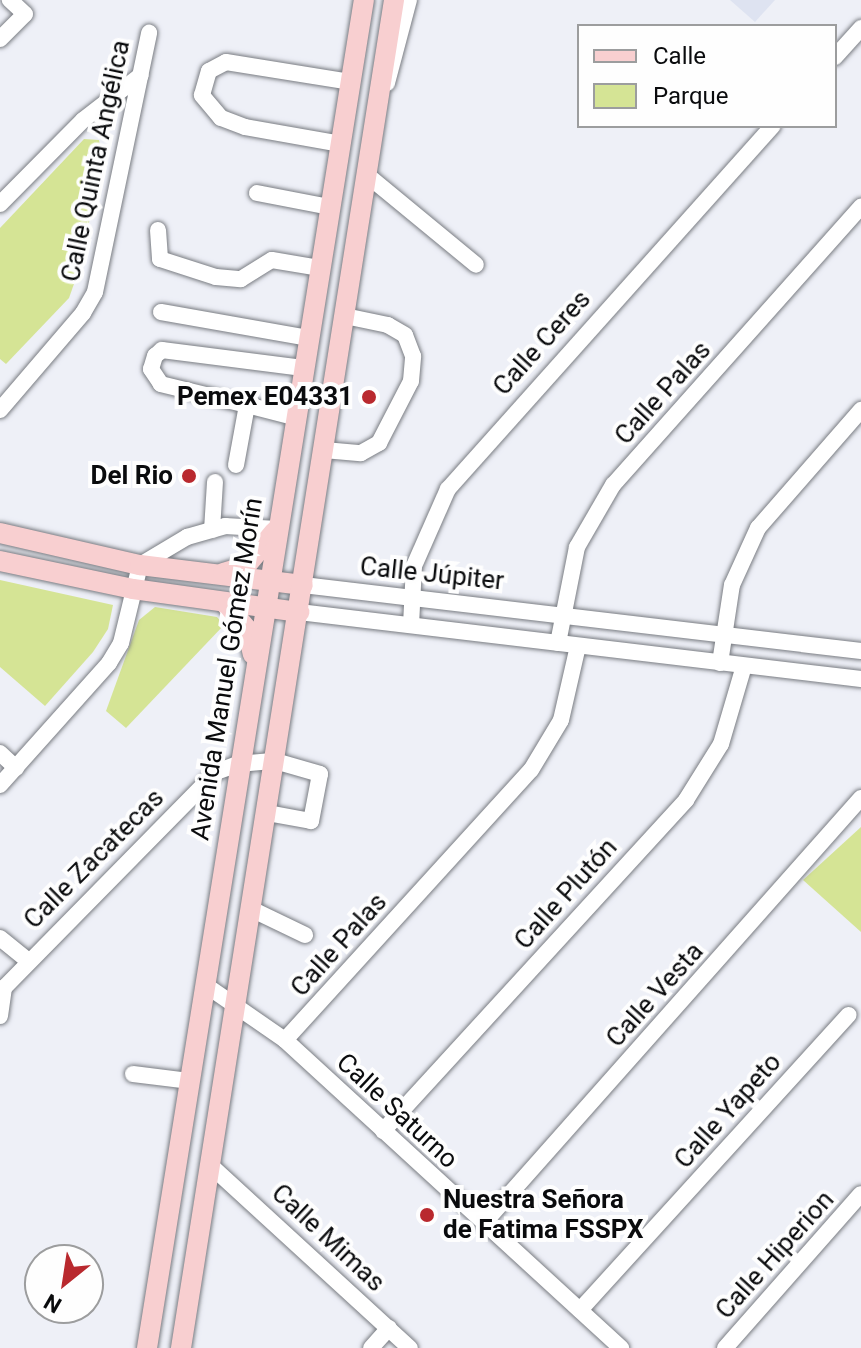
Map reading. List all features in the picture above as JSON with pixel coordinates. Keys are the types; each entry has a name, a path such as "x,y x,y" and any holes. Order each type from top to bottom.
{"main road":[{"name":"Avenida Manuel Gómez Morín","path":"147,1348 293,417 364,0"},
{"path":"181,1348 394,0"},
{"path":"213,576 246,566 277,529"},
{"name":"Calle Júpiter","path":"0,533 140,565 303,585"},
{"name":"Calle Júpiter","path":"0,561 133,589 299,612"},
{"path":"225,603 247,629 254,663"}],"street":[{"path":"0,39 25,14 10,0"},
{"path":"355,0 355,59"},
{"path":"379,103 399,50 409,0"},
{"path":"837,55 861,28"},
{"name":"Calle Quinta Angélica","path":"0,410 83,313 95,292 149,33"},
{"path":"341,144 245,127 221,118 202,95 209,71 226,62 351,82"},
{"path":"0,204 83,120 141,75"},
{"name":"Calle Ceres","path":"411,625 411,597 420,545 464,467 770,128"},
{"path":"367,175 476,265"},
{"path":"257,193 330,207"},
{"name":"Calle Palas","path":"558,643 577,547 613,485 861,207"},
{"path":"158,230 160,259 216,277 241,279 272,260 320,268"},
{"path":"161,312 308,338"},
{"path":"324,450 361,453 379,443 411,381 413,356 405,335 388,325 345,316"},
{"path":"293,417 161,384 153,375 153,360 162,350 303,368"},
{"path":"236,465 247,405"},
{"path":"720,663 732,585 758,528 861,410"},
{"path":"212,530 215,482"},
{"path":"0,785 109,663 121,643 140,565 187,537 212,530 242,525 277,529"},
{"name":"Calle Júpiter","path":"303,585 861,651"},
{"name":"Calle Júpiter","path":"299,612 861,679"},
{"name":"Calle Palas","path":"285,1040 531,770 561,720 578,646"},
{"name":"Calle Plutón","path":"383,1131 686,800 721,744 744,666"},
{"path":"0,753 16,768"},
{"name":"Calle Zacatecas","path":"2,989 27,960 208,780 238,764 275,761 316,770 322,778 311,821 267,813"},
{"name":"Calle Vesta","path":"484,1223 861,798"},
{"path":"251,909 305,935"},
{"path":"0,938 27,960"},
{"name":"Calle Saturno","path":"204,984 285,1040 621,1348"},
{"path":"0,1016 2,989"},
{"name":"Calle Yapeto","path":"580,1310 848,1015"},
{"path":"133,1074 189,1081"},
{"name":"Calle Mimas","path":"210,1165 410,1348"},
{"name":"Calle Hiperion","path":"725,1348 861,1194"},
{"path":"371,1348 389,1328"}],"shaded area":[{"path":"730,0 775,0 755,22"}],"green space":[{"path":"84,139 99,140 102,155 81,264 69,298 6,364 0,359 0,228"},
{"path":"0,580 113,605 108,629 93,652 45,706 0,667"},
{"path":"155,607 217,617 224,625 126,728 106,711 139,620"},
{"path":"861,827 861,932 803,880"}],"place":[{"name":"Pemex E04331","path":"369,397"},
{"name":"Del Rio","path":"189,476"},
{"name":"Nuestra Señora de Fatima FSSPX","path":"427,1215"}]}
